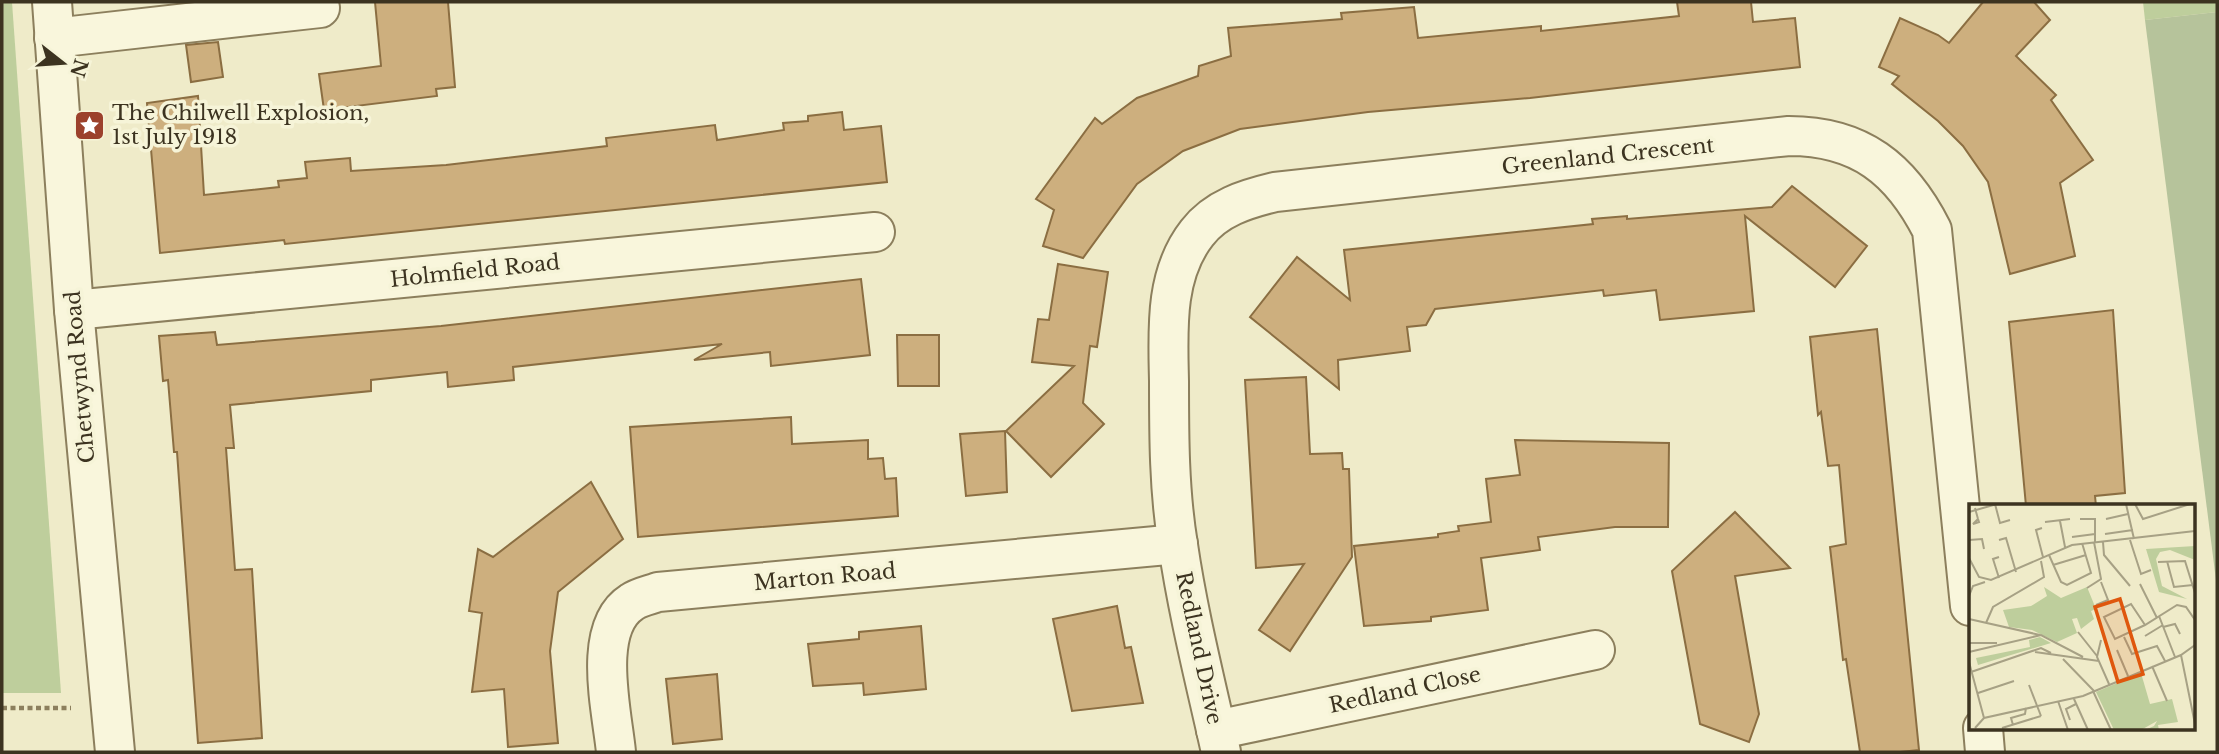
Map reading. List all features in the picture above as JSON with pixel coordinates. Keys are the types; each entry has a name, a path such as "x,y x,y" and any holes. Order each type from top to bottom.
{"street":[{"path":"53,20 320,8"},
{"name":"Chetwynd Road","path":"53,20 74,310 115,752"},
{"name":"Greenland Crescent","path":"1178,544 1169,440 1168,321 1174,283 1183,257 1197,233 1218,214 1243,200 1275,191 1775,138 1817,136 1864,152 1881,164 1918,202 1932,230 1969,596"},
{"name":"Holmfield Road","path":"74,310 875,232"},
{"name":"Redland Drive","path":"1178,544 1218,741"},
{"name":"Marton Road","path":"616,752 607,648 610,631 632,601 658,592 1178,544"},
{"name":"Redland Close","path":"1218,741 1595,650"},
{"path":"1983,730 1985,752"}],"path":[{"path":"2,708 111,708"}],"green space":[{"path":"2,2 12,2 61,693 2,693"},
{"path":"2143,2 2217,2 2217,12 2145,20"},
{"path":"2217,12 2217,588 2145,20"}],"building":[{"path":"375,2 448,2 455,87 436,89 437,96 324,110 319,74 381,66"},
{"path":"1677,2 1751,2 1753,22 1795,18 1800,67 1530,98 1368,112 1240,129 1183,151 1137,184 1083,258 1043,246 1054,210 1036,199 1095,118 1102,124 1137,98 1198,76 1199,66 1231,56 1228,28 1342,19 1341,13 1414,7 1418,38 1541,26 1541,31 1679,16"},
{"path":"1983,2 2034,2 2050,20 2016,56 2056,95 2051,100 2093,160 2060,183 2075,256 2010,274 1988,182 1963,146 1938,121 1892,84 1899,76 1879,67 1900,18 1938,35 1949,43"},
{"path":"218,42 223,77 191,82 186,45"},
{"path":"198,96 204,195 279,187 278,181 307,178 305,162 350,158 351,171 446,165 607,146 606,138 715,125 717,140 784,130 783,123 808,121 808,116 842,112 844,130 881,126 887,182 285,244 284,240 160,253 147,103"},
{"path":"1792,186 1867,246 1835,287 1745,216 1754,311 1660,320 1656,290 1604,296 1603,290 1435,309 1426,325 1407,327 1410,351 1338,360 1339,389 1250,317 1297,257 1350,300 1344,250 1593,224 1592,219 1627,216 1627,219 1772,207"},
{"path":"1058,264 1108,272 1097,347 1090,346 1083,403 1104,424 1051,477 1006,431 1074,366 1032,362 1038,319 1049,320"},
{"path":"861,279 870,355 771,366 770,352 694,360 722,344 513,367 514,380 448,387 447,372 371,380 371,391 230,405 234,448 226,448 235,570 252,569 262,738 198,743 177,452 174,452 168,380 163,381 159,336 215,332 217,345 441,326"},
{"path":"2113,310 2125,493 2095,496 2096,504 2026,504 2009,322"},
{"path":"1877,329 1919,750 1900,752 1860,752 1846,659 1843,660 1830,547 1846,544 1839,465 1828,466 1821,412 1818,415 1810,337"},
{"path":"897,335 939,335 939,386 898,386"},
{"path":"1306,377 1310,454 1342,453 1343,469 1349,469 1352,557 1290,651 1259,630 1304,564 1256,568 1245,380"},
{"path":"791,417 792,444 868,440 868,459 883,458 885,479 896,478 898,516 638,537 630,427"},
{"path":"1005,431 1007,492 966,496 960,434"},
{"path":"1515,440 1669,443 1668,527 1615,527 1538,537 1540,550 1481,558 1488,610 1431,617 1431,621 1364,626 1354,546 1438,537 1438,534 1459,531 1458,526 1491,522 1486,479 1520,475"},
{"path":"591,482 623,539 558,592 550,651 558,743 508,747 504,689 472,692 482,613 469,611 478,549 493,557"},
{"path":"1735,512 1790,568 1735,576 1759,714 1749,742 1700,724 1672,571"},
{"path":"1117,606 1125,648 1131,647 1143,703 1072,711 1053,619"},
{"path":"921,626 926,689 864,695 863,683 813,686 808,644 859,639 859,632"},
{"path":"717,674 722,739 673,744 666,679"}],"place":[{"name":"The Chilwell Explosion, 1st July 1918","path":"89,125"}]}
